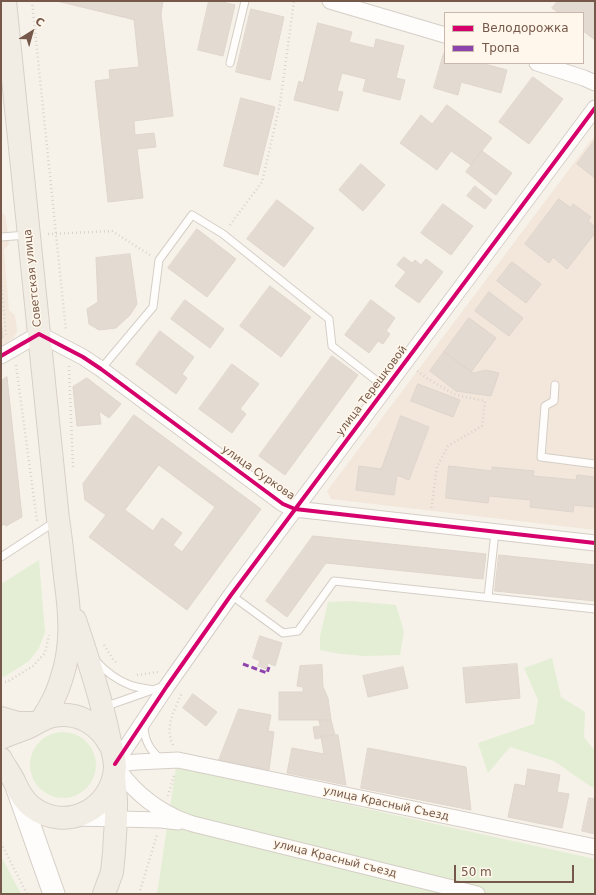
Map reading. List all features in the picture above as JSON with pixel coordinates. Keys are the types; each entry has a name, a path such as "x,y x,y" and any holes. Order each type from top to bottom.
{"main road":[{"name":"Советская улица","path":"5,1 58,519 68,602"},
{"path":"68,602 93,644 91,711 113,763 116,819 112,872 104,894"},
{"path":"16,786 12,771 12,759 15,748 21,737 35,723 56,693 62,680 67,661 70,626 68,602"},
{"path":"1,738 54,716 91,711"},
{"path":"1,718 18,723 35,723"},
{"path":"1,759 25,800 40,812 59,818 77,816 98,804 108,792 113,763"}],"street":[{"path":"330,1 444,36"},
{"path":"540,64 595,83"},
{"name":"улица Терешковой","path":"113,763 146,717 160,688 595,110"},
{"path":"7,352 39,334"},
{"name":"улица Суркова","path":"39,334 83,357 101,369 283,504 294,509 595,543"},
{"name":"улица Красный Съезд","path":"113,763 178,760 595,847"},
{"path":"113,763 131,785 152,803 175,818 193,824"},
{"path":"16,786 54,894"},
{"path":"69,817 161,820 193,824"},
{"name":"улица Красный съезд","path":"193,824 477,894"},
{"path":"111,894 112,872"}],"lane":[{"path":"230,63 245,1"},
{"path":"101,369 153,307 159,260 192,215 223,234 329,319 332,346 386,388"},
{"path":"1,237 29,234"},
{"path":"556,384 554,401 545,406 541,456 595,464"},
{"path":"1,557 58,519"},
{"path":"488,597 494,532"},
{"path":"231,595 283,633 298,631 334,580 595,609"},
{"path":"93,644 97,663 109,674 120,681 131,685 160,688"},
{"path":"91,711 160,688"},
{"path":"146,717 144,727 146,740 150,749 155,755 163,760"}],"path":[{"path":"32,1 68,349 74,476"},
{"path":"223,234 262,182 280,104 294,1"},
{"path":"29,234 112,231 159,260"},
{"path":"1,278 7,352 39,532"},
{"path":"405,362 428,379 456,394 484,401 482,426 448,446 437,467 429,524"},
{"path":"1,682 7,682 33,666 45,653 50,629"},
{"path":"93,644 118,664"},
{"path":"136,675 161,671"},
{"path":"1,843 27,894"}],"shaded area":[{"path":"595,135 595,530 331,499 327,491"},
{"path":"1,213 4,214 6,218 9,244 4,250 9,310 15,315 17,330 13,338 1,346"}],"green space":[{"path":"39,560 45,632 39,648 29,661 4,677 1,676 1,584"},
{"path":"352,601 396,605 404,632 400,655 365,656 340,654 320,650 320,636 328,602"},
{"path":"552,658 561,697 585,712 584,737 595,751 595,780 593,788 554,761 510,747 488,773 478,743 534,724 538,700 524,668"},
{"path":"63,732 76,735 86,742 93,752 96,765 93,778 86,788 76,795 63,798 50,795 40,788 33,778 30,765 33,752 40,742 50,735"},
{"path":"176,767 595,859 595,894 157,894"},
{"path":"1,856 21,894 1,894"}],"building":[{"path":"57,1 163,1 161,14 173,116 134,121 135,135 154,133 156,147 137,149 143,198 108,202 95,81 110,79 109,70 139,67 134,20"},
{"path":"209,1 218,1 235,5 223,56 198,50"},
{"path":"558,1 595,1 595,40 584,32 584,12 558,12 552,8"},
{"path":"251,9 284,17 270,80 236,72"},
{"path":"318,23 352,32 349,42 374,48 376,39 404,46 396,78 405,80 400,100 363,91 366,79 342,73 337,91 343,92 338,111 294,100 299,81 303,83"},
{"path":"444,53 444,64 485,64 507,70 501,93 461,82 458,95 434,88"},
{"path":"533,77 563,99 529,144 499,122"},
{"path":"241,98 275,107 258,175 224,166"},
{"path":"447,105 492,138 471,165 451,151 437,170 400,143 421,115 432,124"},
{"path":"595,140 595,178 577,164"},
{"path":"482,151 512,173 496,195 466,172"},
{"path":"361,164 385,185 363,211 339,190"},
{"path":"475,186 492,200 485,209 467,196"},
{"path":"559,199 571,208 573,204 591,217 588,221 595,227 595,233 567,269 553,257 549,263 525,244"},
{"path":"277,200 314,228 284,267 247,239"},
{"path":"443,204 473,226 451,255 421,233"},
{"path":"197,229 236,259 207,297 168,268"},
{"path":"130,254 137,304 130,315 116,328 99,330 89,324 87,309 98,302 96,258"},
{"path":"404,257 412,263 415,260 421,265 426,259 443,272 419,303 395,286 406,272 397,265"},
{"path":"512,262 541,284 526,303 497,281"},
{"path":"270,286 311,317 281,357 240,326"},
{"path":"489,292 523,318 509,336 475,311"},
{"path":"185,300 224,329 210,348 171,319"},
{"path":"371,300 395,318 386,331 390,334 383,344 378,341 369,353 345,335"},
{"path":"469,318 496,338 471,372 444,352"},
{"path":"1,319 3,338 1,339"},
{"path":"160,331 194,357 182,374 187,378 176,394 136,364"},
{"path":"444,352 471,372 474,373 486,370 499,373 491,396 456,391 430,371"},
{"path":"332,356 358,375 285,475 259,456"},
{"path":"232,364 259,384 240,409 246,414 232,433 199,409"},
{"path":"7,377 22,517 6,526 5,524 1,526 1,381"},
{"path":"87,378 121,404 109,418 99,411 101,424 77,426 73,387"},
{"path":"418,384 460,400 453,417 411,401"},
{"path":"134,415 261,509 187,610 89,537 106,515 85,500 83,484","holes":["159,465 215,507 182,552 173,545 182,533 162,518 153,531 125,510"]},
{"path":"401,416 429,427 409,480 397,475 394,495 356,490 359,466 381,469"},
{"path":"449,466 492,471 492,467 534,471 533,476 576,480 577,475 595,477 595,507 574,505 573,512 530,507 531,500 489,496 488,503 446,498"},
{"path":"313,536 486,554 483,579 326,563 287,617 266,601"},
{"path":"499,555 595,565 595,601 495,591"},
{"path":"260,636 282,643 275,666 268,663 266,669 258,666 260,661 253,658"},
{"path":"517,664 520,698 466,703 463,668"},
{"path":"322,665 323,687 328,698 331,720 279,720 279,692 303,692 303,687 297,686 300,666"},
{"path":"403,667 408,688 368,697 363,676"},
{"path":"193,694 217,712 206,726 183,708"},
{"path":"239,709 271,715 268,731 274,732 269,770 219,760"},
{"path":"319,720 331,720 335,735 315,739 313,727 320,726"},
{"path":"338,735 346,785 287,773 292,748 324,754 321,737"},
{"path":"368,748 466,767 471,810 361,788"},
{"path":"528,769 560,775 557,792 569,794 562,828 508,817 515,784 525,786"},
{"path":"589,798 595,799 595,834 582,831"}],"marked path":[{"path":"243,664 267,673 269,667"}],"cycle path":[{"path":"115,764 167,686 231,595 595,108"},
{"path":"1,356 39,334 83,357 101,369 283,504 295,509 595,543"}]}
